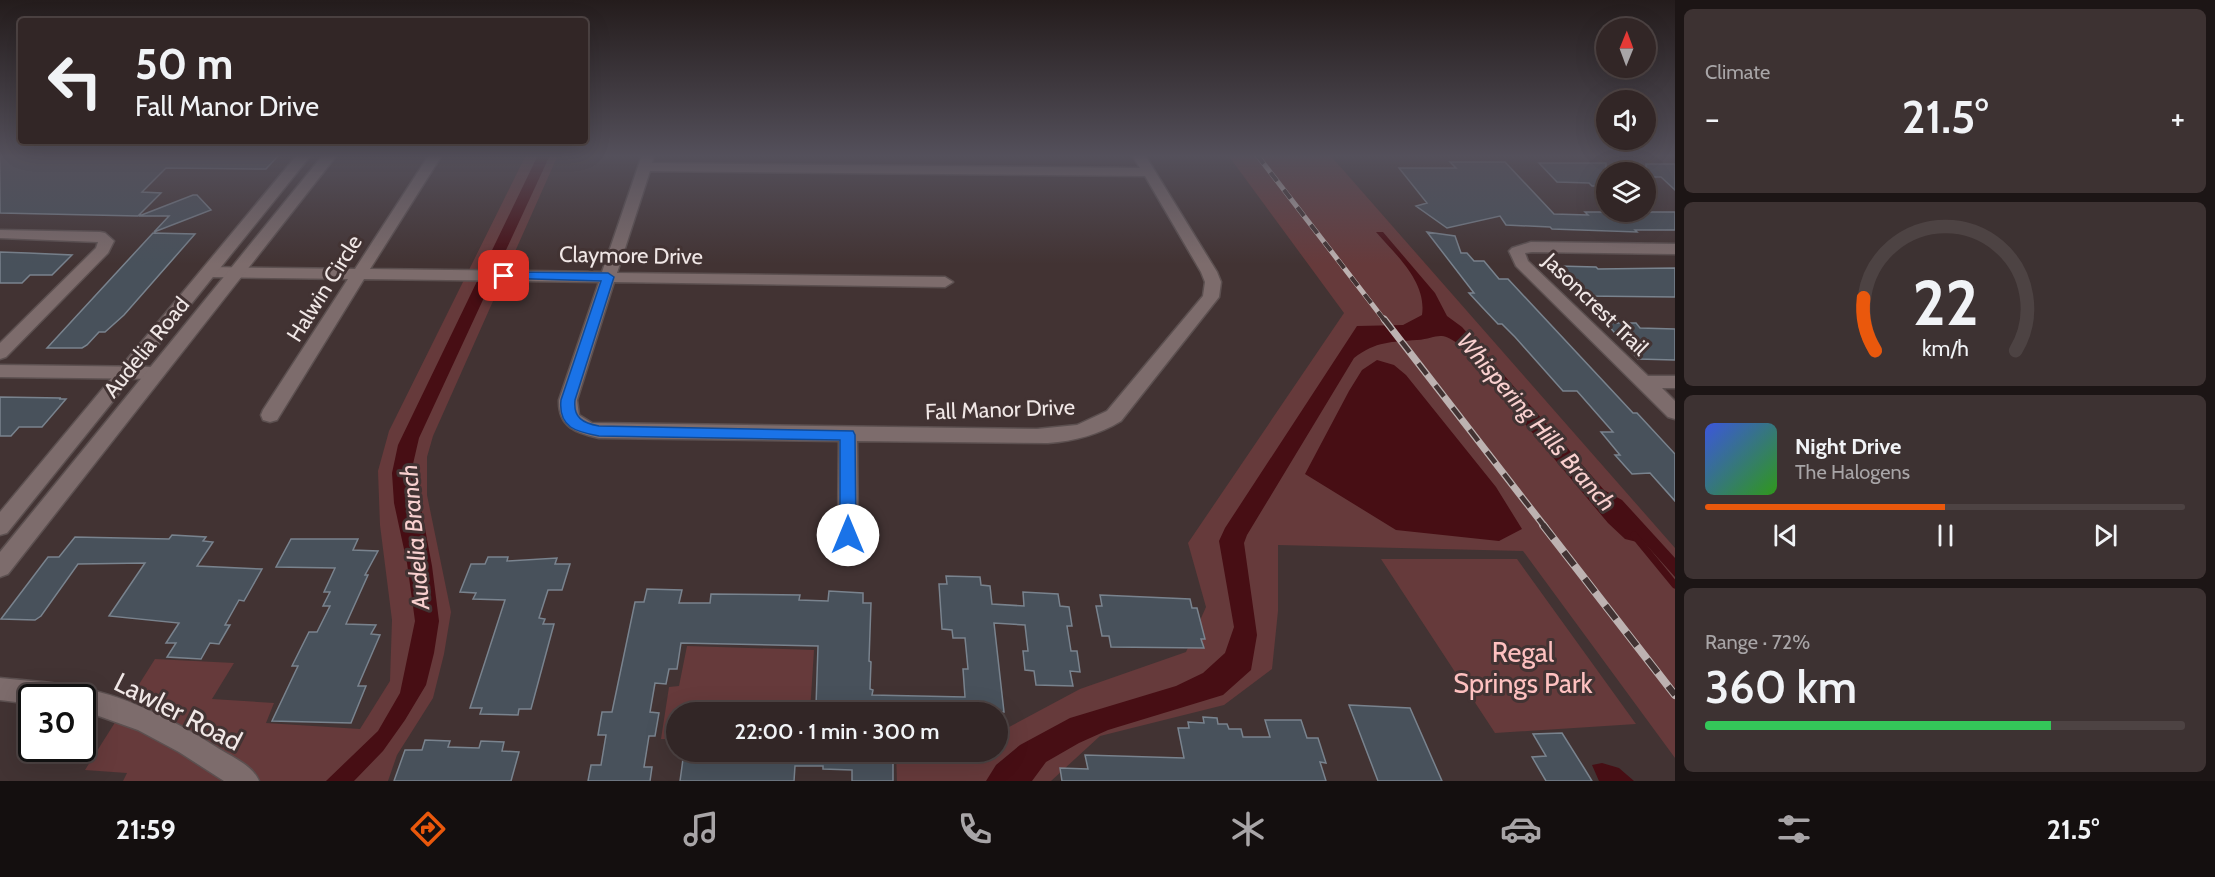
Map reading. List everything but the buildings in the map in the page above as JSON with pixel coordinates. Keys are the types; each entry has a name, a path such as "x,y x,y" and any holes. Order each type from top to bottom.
{"street":[{"name":"Audelia Road","path":"0,527 274,191"},
{"name":"Audelia Road","path":"0,568 301,191"},
{"name":"Halwin Circle","path":"270,415 412,191"},
{"path":"608,277 636,191"},
{"name":"Fall Manor Drive","path":"608,277 568,400 567,410 571,419 581,428 599,431 848,435 1072,435 1098,427 1114,416 1211,297 1213,282 1209,272 1161,191"},
{"path":"0,234 100,236 106,241 103,250 0,353"},
{"name":"Jasoncrest Trail","path":"1675,249 1531,247 1517,251 1521,263 1675,412"},
{"name":"Claymore Drive","path":"208,272 945,282"},
{"path":"0,371 156,374"},
{"path":"1644,382 1675,382"},
{"path":"848,435 848,535"},
{"name":"Lawler Road","path":"0,688 18,690"},
{"name":"Lawler Road","path":"96,702 112,705 201,751 246,781"}],"green space":[{"path":"508,191 542,191 433,436 427,457 427,495 451,612 433,698 397,755 388,781 123,781 127,773 85,770 90,762 96,762 96,753 155,659 234,663 212,699 274,703 266,723 360,729 390,681 392,620 380,525 378,471 389,431"},
{"path":"1255,191 1362,191 1675,548 1675,758 1523,551 1278,545 1278,611 1272,669 1224,705 1100,736 1051,781 897,781 896,762 1008,762 1008,728 1080,689 1186,652 1206,607 1188,543 1344,313"},
{"name":"Regal Springs Park","path":"1381,559 1517,559 1636,724 1495,733"},
{"path":"687,646 814,650 811,702 667,702 669,687 679,686"},
{"path":"666,706 666,739 661,739"}],"water":[{"name":"Audelia Branch","path":"520,191 533,191 419,438 413,464 432,566 439,621 426,685 383,751 354,781 326,781 378,731 400,693 415,621 407,563 394,503 392,473 398,445"},
{"path":"1376,232 1383,232 1435,293 1447,316 1462,327 1604,490 1622,500 1675,558 1675,577 1641,539 1637,542 1625,539 1608,523 1457,343 1446,337 1437,336 1377,345 1354,358 1247,535 1244,543 1257,635 1251,670 1223,695 1108,730 1079,743 1046,762 1032,781 986,781 996,765 1000,762 1008,762 1008,755 1020,745 1070,718 1176,686 1203,673 1225,653 1234,627 1219,541 1225,528 1357,326 1403,325 1422,315 1420,291 1401,260"},
{"path":"1377,360 1394,365 1406,375 1496,487 1522,529 1499,541 1396,530 1305,474 1362,370"},
{"path":"1602,763 1619,768 1634,781 1599,781 1592,765"}],"waterway":[{"name":"Whispering Hills Branch","path":"1634,535 1675,585"}],"railway":[{"path":"1285,191 1385,321"},
{"path":"1384,319 1545,527"},
{"path":"1543,525 1675,695"}],"route":[{"path":"504,276 608,277 568,400 567,410 571,419 581,428 599,431 848,435 848,535"}]}
